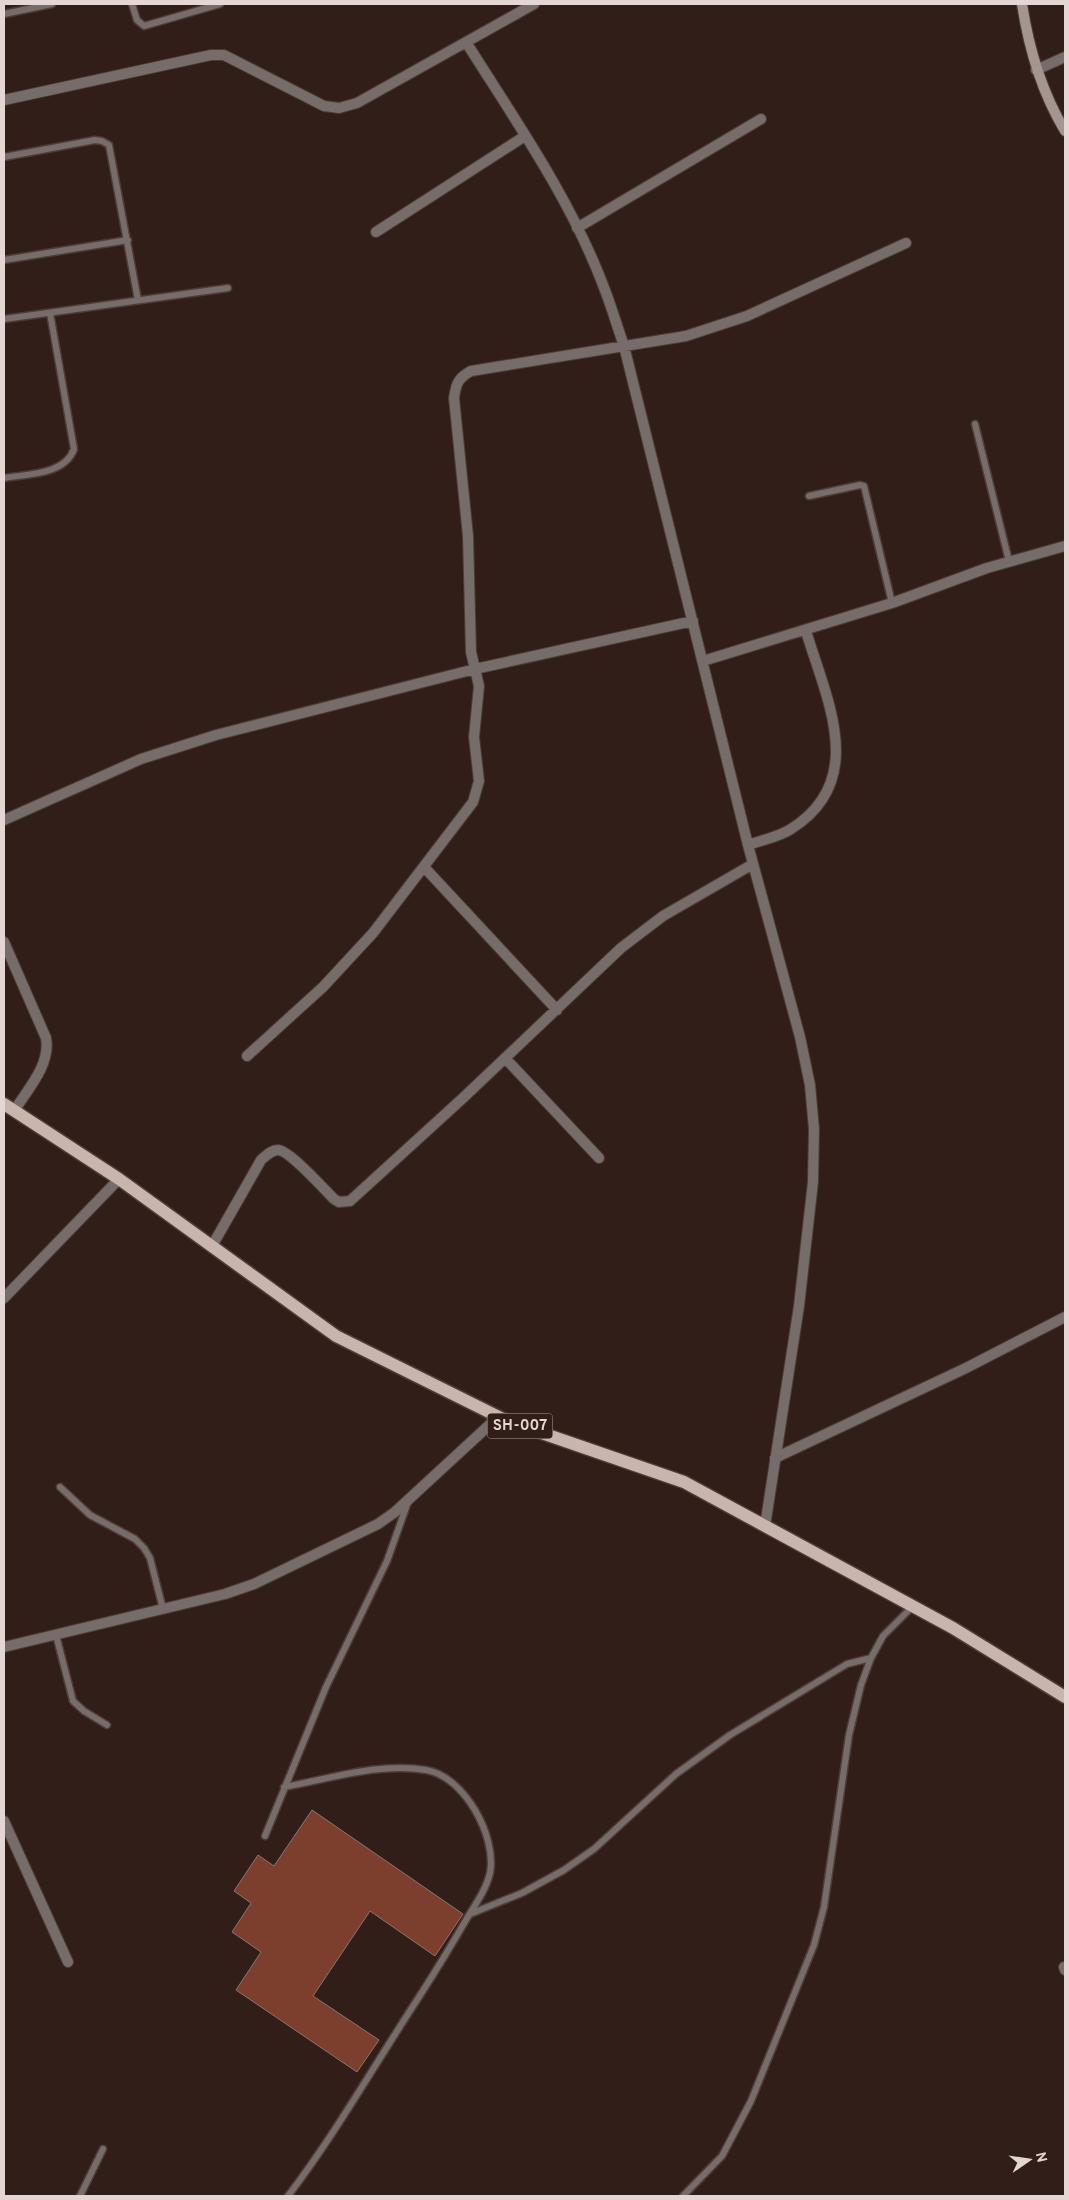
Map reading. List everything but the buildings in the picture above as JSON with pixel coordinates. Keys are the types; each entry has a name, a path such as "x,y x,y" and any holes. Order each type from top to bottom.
{"main road":[{"name":"SH-007","path":"9,1107 119,1179 336,1336 498,1417 684,1482 953,1628 1065,1697"}],"street":[{"path":"4,100 200,57 218,55 240,61 324,106 339,108 357,103 534,4"},
{"path":"1022,4 1036,70 1052,108 1065,131"},
{"path":"466,42 525,136 577,228 603,284 624,346 748,845 800,1037 810,1085 814,1129 813,1182 798,1306 765,1526"},
{"path":"1036,70 1065,57"},
{"path":"577,228 761,119"},
{"path":"376,232 525,136"},
{"path":"247,1056 323,987 373,933 473,802 478,790 474,737 479,694 471,652 468,536 454,398 456,384 462,376 471,371 686,336 747,316 906,243"},
{"path":"703,661 806,631 892,603 1009,561 1065,546"},
{"path":"4,820 167,750 475,669 693,621"},
{"path":"748,845 789,830 810,816 822,801 834,774 838,748 835,730 806,631"},
{"path":"212,1246 261,1160 273,1151 285,1152 334,1199 339,1202 350,1201 557,1010 621,948 663,916 753,864"},
{"path":"424,867 557,1010"},
{"path":"4,942 48,1047 44,1063 9,1107"},
{"path":"505,1058 599,1158"},
{"path":"4,1298 119,1179"},
{"path":"775,1458 966,1368 1065,1317"},
{"path":"4,1647 225,1594 254,1584 378,1524 408,1501 498,1417"},
{"path":"4,1821 68,1962"}],"lane":[{"path":"4,14 52,4"},
{"path":"132,4 137,20 144,26 147,26 220,4"},
{"path":"4,157 95,140 109,145 112,152 138,300"},
{"path":"4,260 128,240"},
{"path":"4,319 228,288"},
{"path":"4,478 63,465 72,457 74,449 50,313"},
{"path":"975,424 1009,561"},
{"path":"809,496 860,485 864,486 892,603"},
{"path":"60,1487 90,1514 135,1539 144,1548 150,1558 163,1609"},
{"path":"265,1836 322,1696 387,1561 408,1501"},
{"path":"682,2196 722,2156 751,2101 814,1945 824,1907 848,1735 861,1685 871,1658 883,1636 912,1606"},
{"path":"56,1635 73,1700 84,1711 107,1725"},
{"path":"470,1914 522,1893 564,1870 594,1850 676,1774 730,1735 847,1664 871,1658"},
{"path":"284,1787 375,1770 427,1770 442,1775 456,1786 483,1822 492,1858 489,1875 470,1914 324,2149 288,2196"},
{"path":"80,2196 103,2149"}]}
